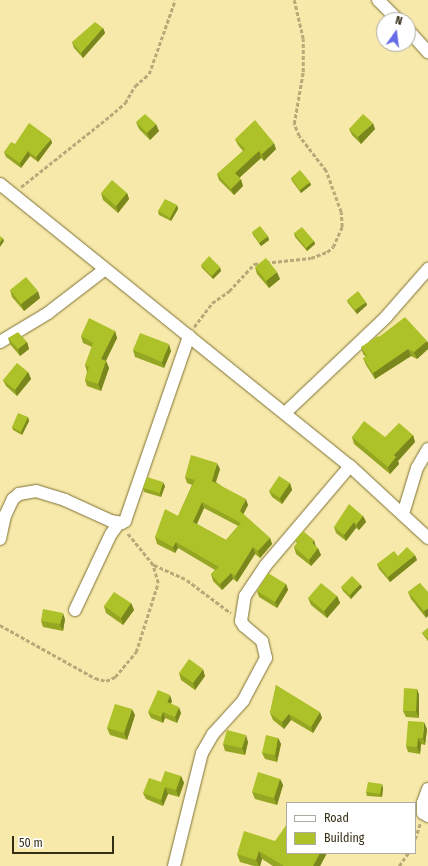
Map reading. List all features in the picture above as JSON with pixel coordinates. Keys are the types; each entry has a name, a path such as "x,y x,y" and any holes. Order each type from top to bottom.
{"street":[{"path":"378,0 390,12"},
{"path":"416,39 428,52"},
{"path":"0,184 104,270 350,466 428,538"},
{"path":"285,413 386,317 428,269"},
{"path":"0,342 48,313 104,270"},
{"path":"76,610 111,534 120,523 129,516 188,336"},
{"path":"403,514 417,468 428,449"},
{"path":"174,866 202,753 212,734 243,700 266,658 262,641 244,626 241,621 245,596 265,566 350,466"},
{"path":"0,538 5,516 13,499 19,494 36,491 120,523"},
{"path":"428,789 423,803 423,813 428,816"}],"path":[{"path":"12,194 125,103 135,86 150,74 175,0"},
{"path":"188,336 212,303 229,291 254,264 311,258 327,252 333,247 342,227 341,212 326,171 299,136 294,124 304,72 303,39 294,0"},
{"path":"120,523 137,548 153,565 187,580 241,621"},
{"path":"0,625 67,664 95,678 106,681 115,677 136,652 156,595 158,583 153,565"},
{"path":"399,866 407,854"}],"building":[{"path":"95,22 103,28 81,53 72,42"},
{"path":"145,114 156,124 147,133 136,122"},
{"path":"363,114 373,123 358,137 349,129"},
{"path":"255,120 274,143 262,154 259,151 235,173 241,179 231,189 217,174 245,149 235,139"},
{"path":"29,123 51,139 36,157 28,151 20,163 4,152 11,142 15,144"},
{"path":"300,170 310,182 300,190 291,178"},
{"path":"112,180 127,193 116,206 101,193"},
{"path":"165,199 177,205 170,218 158,211"},
{"path":"260,226 268,236 259,243 252,232"},
{"path":"302,227 314,241 306,248 294,233"},
{"path":"209,256 220,267 212,276 201,265"},
{"path":"266,258 277,272 266,281 255,267"},
{"path":"26,277 38,291 21,304 10,290"},
{"path":"358,291 366,302 355,310 347,300"},
{"path":"405,317 427,341 414,352 408,349 373,373 363,358 367,356 361,347 378,336 379,337"},
{"path":"89,318 115,331 101,359 106,361 98,384 85,380 89,367 85,365 93,343 81,336"},
{"path":"18,332 27,342 18,349 8,338"},
{"path":"140,333 169,344 162,362 133,350"},
{"path":"17,363 28,372 15,390 3,380"},
{"path":"18,413 28,417 21,432 12,427"},
{"path":"364,421 385,437 399,423 413,435 394,455 396,457 388,467 352,437"},
{"path":"191,455 217,463 212,481 246,499 240,511 270,538 258,551 253,547 235,576 231,573 220,584 211,574 219,567 176,542 173,547 155,537 165,509 178,516 195,480 185,477","holes":["202,502 241,523 226,540 193,522"]},
{"path":"279,476 290,483 280,498 269,491"},
{"path":"147,477 163,482 160,493 143,488"},
{"path":"349,504 363,516 356,525 354,522 344,535 334,527"},
{"path":"303,531 314,540 312,543 318,548 309,560 294,547 298,542 295,540"},
{"path":"407,547 415,555 388,577 377,564 394,551 398,556"},
{"path":"268,573 286,584 275,602 257,591"},
{"path":"352,576 360,584 350,595 341,587"},
{"path":"321,583 337,596 324,611 308,598"},
{"path":"420,583 428,592 428,608 424,611 408,592"},
{"path":"114,592 131,603 121,618 104,606"},
{"path":"43,609 63,613 60,624 41,621"},
{"path":"428,628 428,639 422,633"},
{"path":"189,659 203,669 193,683 179,673"},
{"path":"276,685 320,712 311,727 289,714 282,722 270,713"},
{"path":"404,688 417,689 416,711 403,711"},
{"path":"158,690 170,695 167,702 179,707 175,717 163,712 161,717 148,712"},
{"path":"115,704 132,709 124,733 107,728"},
{"path":"408,721 424,722 423,738 418,738 417,747 406,746"},
{"path":"227,730 246,735 242,748 223,744"},
{"path":"266,735 278,738 275,755 262,753"},
{"path":"165,771 181,776 176,790 165,787 161,800 143,793 149,778 161,782"},
{"path":"258,772 280,779 274,798 252,792"},
{"path":"368,782 382,784 380,794 366,792"},
{"path":"286,825 286,854 319,854 313,866 284,866 259,851 256,860 237,854 244,831 275,841"}]}
